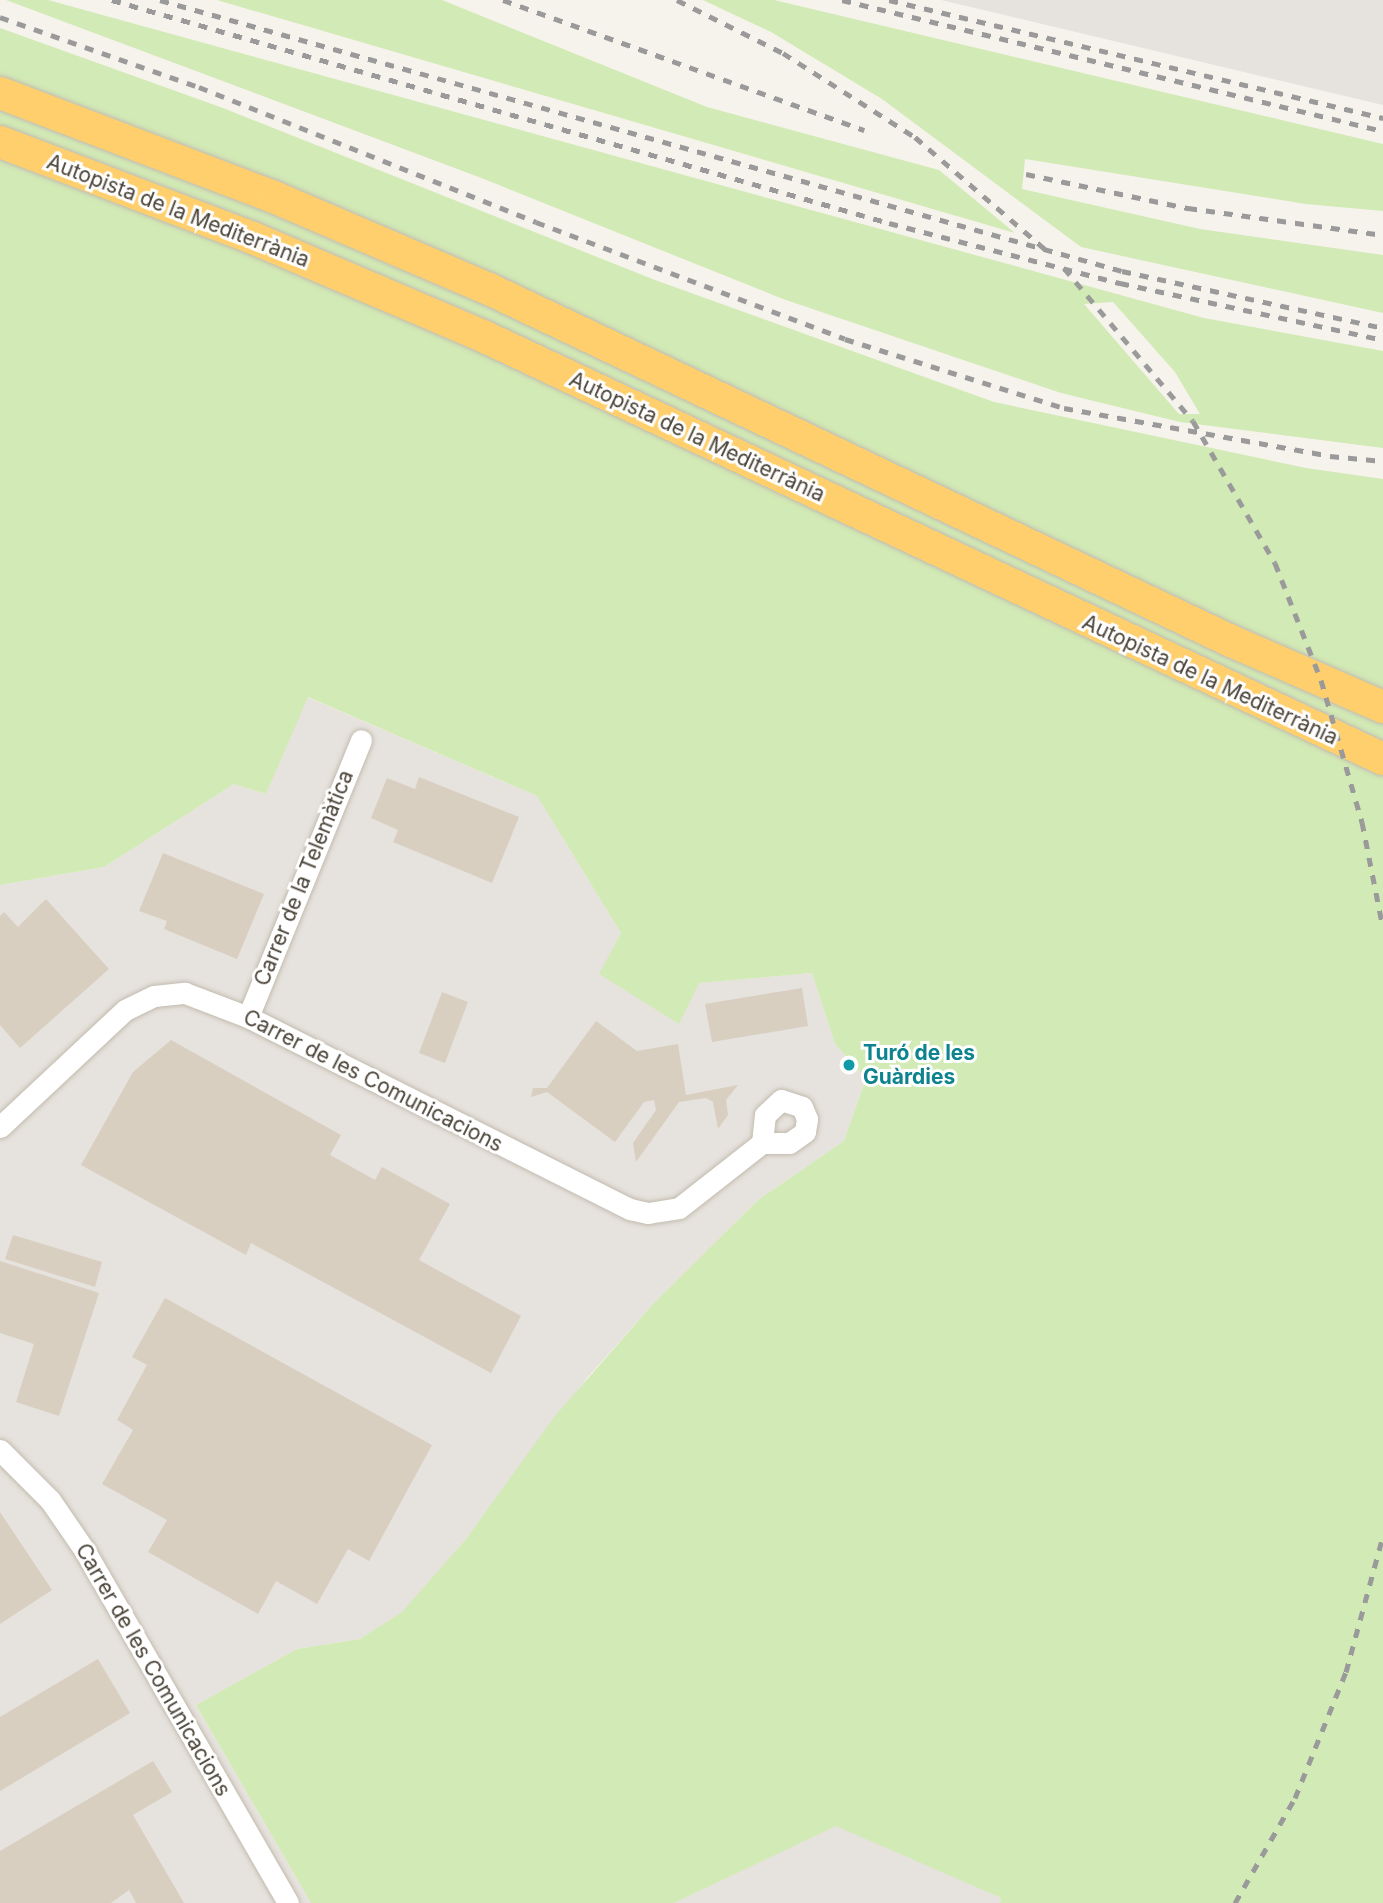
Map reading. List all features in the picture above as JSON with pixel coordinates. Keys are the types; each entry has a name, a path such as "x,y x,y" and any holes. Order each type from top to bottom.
{"highway":[{"path":"0,93 274,197 489,289 1231,641 1383,707"},
{"name":"Autopista de la Mediterrània","path":"0,142 253,238 485,337 1383,759"}],"street":[{"name":"Carrer de la Telemàtica","path":"248,1017 361,740"},
{"name":"Carrer de les Comunicacions","path":"0,1127 113,1019 139,1001 185,993 248,1017 630,1209 648,1213 679,1208 762,1143"},
{"name":"Carrer de les Comunicacions","path":"0,1450 50,1500 85,1551 288,1903"}],"shaded area":[{"path":"941,0 1383,0 1383,105"},
{"path":"307,697 537,796 621,933 600,974 699,983 812,973 835,1044 866,1078 844,1141 758,1200 653,1304 587,1378 466,1539 402,1613 360,1639 297,1649 196,1705 311,1903 0,1903 0,885 104,867 234,784 266,794"},
{"path":"836,1825 1001,1898 1000,1903 674,1903"}],"green space":[{"path":"6,0 48,0 1204,318 1383,351 1383,448 1180,422 1061,393 783,299 484,179","holes":["1113,302 1175,372 1200,414 1179,414 1084,304"]},
{"path":"217,0 442,0 707,107 939,170 1015,233"},
{"path":"703,0 774,0 1383,144 1383,211 1306,204 1025,159 1022,189 1200,229 1383,255 1383,313 1081,247 882,99 771,32"},
{"path":"0,28 223,108 655,280 994,402 1306,468 1383,479 1383,1903 1000,1903 1001,1898 836,1826 674,1903 311,1903 196,1705 297,1649 360,1639 402,1612 466,1539 555,1416 653,1304 758,1200 844,1141 866,1078 835,1044 812,973 699,983 679,1024 599,974 621,933 537,796 308,697 266,794 234,784 104,867 0,885"}],"building":[{"path":"419,777 519,817 492,883 393,842 398,830 371,818 387,778 415,789"},
{"path":"163,853 264,894 237,959 164,929 167,921 139,911"},
{"path":"46,899 109,969 20,1048 0,1025 0,916 4,912 18,927"},
{"path":"802,988 808,1026 712,1042 705,1004"},
{"path":"442,992 468,1002 445,1063 419,1053"},
{"path":"596,1021 637,1051 678,1044 686,1095 738,1085 726,1100 728,1115 718,1129 713,1102 706,1098 679,1102 636,1162 633,1143 656,1110 654,1100 644,1102 615,1142 547,1092 531,1097 533,1088 547,1088"},
{"path":"171,1040 341,1135 330,1155 375,1180 382,1167 450,1204 419,1260 521,1316 491,1373 251,1243 246,1255 81,1165 133,1072"},
{"path":"13,1235 102,1262 95,1287 5,1259"},
{"path":"0,1261 99,1293 59,1416 16,1402 34,1344 0,1333"},
{"path":"165,1298 432,1445 369,1561 348,1549 317,1604 276,1581 258,1614 148,1552 167,1520 102,1484 133,1430 117,1420 147,1365 132,1357"},
{"path":"0,1512 52,1590 0,1624"},
{"path":"98,1659 130,1713 0,1791 0,1717"},
{"path":"153,1761 172,1792 133,1815 184,1903 136,1903 129,1890 111,1903 0,1903 0,1851"}],"railway":[{"path":"112,0 889,223 1120,283 1383,340"},
{"path":"160,0 1122,271 1383,328"},
{"path":"503,0 864,130"},
{"path":"677,0 783,53 915,137 1047,251"},
{"path":"842,0 1383,131"},
{"path":"889,0 1383,118"},
{"path":"0,17 199,87 536,222 845,339 1064,408 1330,456 1383,461"},
{"path":"1026,174 1188,208 1383,235"},
{"path":"1064,268 1193,421 1275,563 1321,680 1362,822 1383,928"},
{"path":"1235,1903 1295,1798 1346,1672 1383,1536"}],"place":[{"name":"Turó de les Guàrdies","path":"849,1065"}]}
